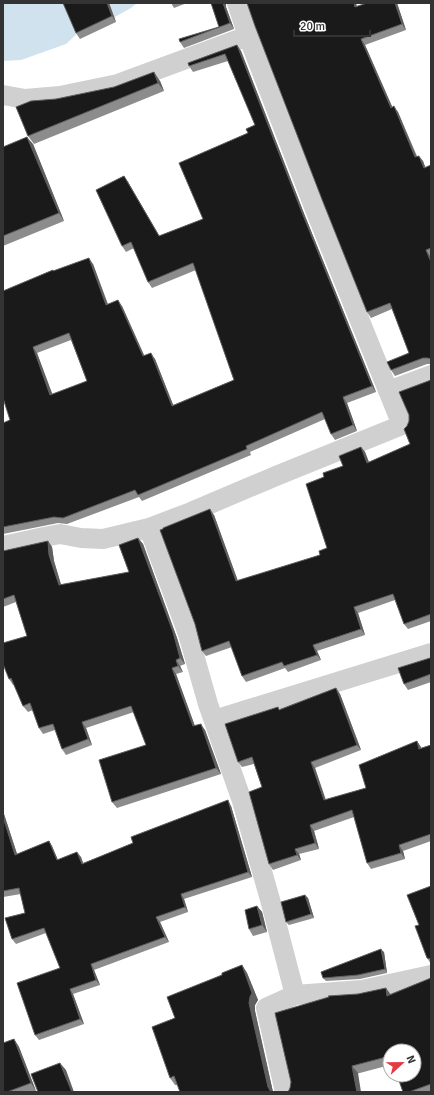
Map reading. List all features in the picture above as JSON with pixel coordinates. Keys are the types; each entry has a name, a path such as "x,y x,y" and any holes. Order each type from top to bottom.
{"street":[{"path":"3,546 60,534 103,540 150,528 402,425 316,212 248,36 237,3"},
{"path":"3,95 25,99 60,96 118,84 248,36"},
{"path":"388,390 431,375"},
{"path":"150,528 188,634 208,704 242,800 272,903 294,995"},
{"path":"214,720 431,653"},
{"path":"284,1092 266,1008 294,995 362,990 431,976"}],"water":[{"path":"3,3 137,3 113,18 80,31 66,44 21,60 3,61"}],"building":[{"path":"63,3 107,3 112,16 76,33"},
{"path":"211,3 223,3 230,23 180,42 179,39 219,27"},
{"path":"247,3 354,3 355,7 367,3 395,3 402,24 361,39 391,108 394,106 415,157 419,156 424,168 431,165 431,248 426,250 431,262 431,359 423,358 391,370 387,362 409,353 390,303 367,312"},
{"path":"237,45 301,210 372,386 343,397 353,425 331,434 322,412 246,446 247,449 138,495 135,490 63,518 54,517 3,527 3,423 10,420 3,398 3,291 53,270 89,258 106,305 118,300 143,356 151,353 172,406 234,380 193,263 148,282 131,242 122,246 96,190 124,176 159,236 203,219 179,163 248,133 246,129 255,125 225,54 189,66 188,63","holes":["69,333 87,381 50,395 33,347"]},
{"path":"154,72 158,83 28,136 16,107 31,101 56,99 114,87"},
{"path":"27,137 59,213 3,236 3,147"},
{"path":"431,380 431,614 404,624 393,594 354,607 361,629 313,645 317,655 284,666 282,662 242,676 229,641 202,651 195,624 160,530 210,509 236,581 320,555 319,551 327,548 306,484 324,477 323,473 343,466 339,456 361,447 367,463 410,444 404,429 409,421 409,415 399,392"},
{"path":"138,538 173,632 180,658 176,660 178,666 172,668 193,726 201,724 216,768 112,802 99,760 146,745 131,706 82,722 88,739 62,749 53,724 39,728 30,703 23,706 11,678 9,679 3,664 3,643 27,636 14,595 3,599 3,551 48,541 49,555 59,585 129,572 119,545"},
{"path":"431,658 431,674 404,684 398,668"},
{"path":"336,688 357,745 311,762 324,800 366,788 359,765 417,741 419,749 431,745 431,834 399,845 401,853 367,863 352,810 310,825 315,843 295,849 297,855 269,864 249,792 262,787 252,757 238,762 225,724 278,707 279,710"},
{"path":"228,800 248,872 181,894 185,907 156,917 165,937 91,964 96,980 70,989 80,1019 35,1035 17,983 60,968 44,928 12,939 5,918 25,913 19,888 3,891 3,817 15,855 49,841 57,860 77,852 82,864 133,843 131,837"},
{"path":"431,886 431,959 427,958 415,926 419,925 407,895"},
{"path":"305,895 311,914 286,922 281,902"},
{"path":"257,906 262,925 249,929 245,910"},
{"path":"381,949 385,969 358,975 323,978 321,972"},
{"path":"242,965 252,993 249,1003 268,1087 271,1092 180,1092 174,1076 170,1078 152,1027 175,1018 167,997 222,975 222,973"},
{"path":"431,978 431,1084 409,1092 403,1092 400,1083 422,1083 422,1043 382,1043 382,1058 352,1066 357,1092 288,1092 291,1082 275,1013 329,997 328,996 358,994 386,988 387,996"},
{"path":"14,1039 31,1083 7,1092 3,1092 3,1043"},
{"path":"60,1063 72,1092 38,1092 31,1074"}]}
